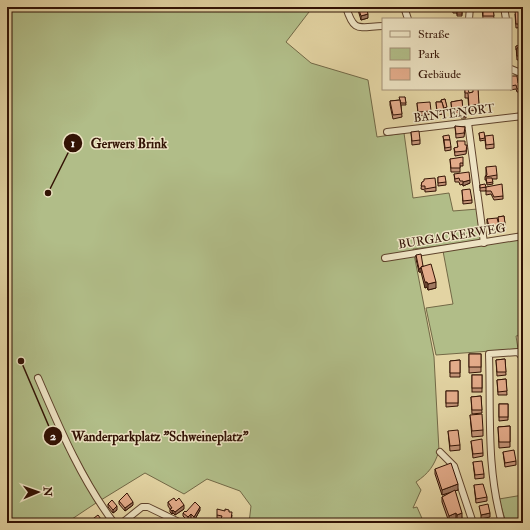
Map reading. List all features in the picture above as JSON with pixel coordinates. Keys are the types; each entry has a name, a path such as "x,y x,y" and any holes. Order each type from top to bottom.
{"street":[{"path":"346,7 351,22 356,27 382,26"},
{"path":"404,7 408,18"},
{"path":"469,18 470,7"},
{"path":"504,7 506,18"},
{"path":"512,69 523,74"},
{"name":"BANTENORT","path":"387,132 523,116"},
{"path":"468,123 484,243"},
{"name":"BURGACKERWEG","path":"385,258 523,236"},
{"path":"502,523 493,484 490,450 489,354 518,352 523,358"},
{"path":"38,378 67,445 97,499 114,523"},
{"path":"440,452 454,466 473,523"},
{"path":"122,523 142,507 148,507 181,523"}],"green space":[{"path":"7,7 308,7 309,12 286,42 311,63 368,80 377,137 404,133 413,198 449,193 453,211 478,209 482,241 413,249 434,357 439,451 430,469 416,482 421,490 413,508 417,507 424,523 249,523 251,506 240,491 207,479 184,494 145,473 101,500 39,388 65,447 96,503 66,523 7,523"},
{"path":"523,238 523,335 516,336 518,349 436,355 426,308 453,304 443,251"},
{"path":"523,495 523,523 506,523 499,499"}],"building":[{"path":"358,7 366,7 368,14 361,16"},
{"path":"452,7 462,7 462,10 453,10"},
{"path":"483,7 493,7 494,16 483,16"},
{"path":"515,10 523,10 523,24 516,24"},
{"path":"521,45 521,47 517,48 516,50 516,46"},
{"path":"523,47 523,56 517,56 517,48"},
{"path":"512,76 517,76 518,83 523,82 523,88 517,89 516,85 512,86"},
{"path":"465,90 468,90 469,93 473,92 473,90 478,90 479,104 469,106 468,93 465,93"},
{"path":"399,97 405,97 406,103 401,103"},
{"path":"445,99 447,107 444,108 441,100"},
{"path":"400,100 402,114 393,115 390,101"},
{"path":"462,100 463,110 452,111 451,102"},
{"path":"430,102 431,111 418,112 417,103"},
{"path":"436,102 442,102 444,110 437,111"},
{"path":"466,111 466,116 461,117 460,112"},
{"path":"523,120 523,126 521,126 520,121"},
{"path":"455,126 465,127 464,133 456,134"},
{"path":"419,131 420,140 412,141 411,132"},
{"path":"484,132 485,138 480,139 479,133"},
{"path":"449,135 450,140 444,141 443,136"},
{"path":"493,135 494,144 486,145 485,136"},
{"path":"444,140 450,140 451,147 445,148"},
{"path":"457,141 465,141 465,145 467,145 466,151 455,152 454,148 458,147"},
{"path":"463,157 463,163 460,163 460,168 451,168 450,159"},
{"path":"496,166 497,175 485,177 487,175 486,167"},
{"path":"469,172 470,180 463,182 460,181 459,178 455,179 454,174"},
{"path":"445,176 446,182 438,183 438,177"},
{"path":"435,178 436,187 425,189 425,186 421,186 424,179"},
{"path":"486,178 492,178 493,182 487,183"},
{"path":"485,184 486,187 480,188 480,185"},
{"path":"502,184 503,196 494,197 491,191 486,191 486,187"},
{"path":"470,189 472,200 463,201 462,190"},
{"path":"504,216 505,223 499,224 498,217"},
{"path":"497,218 500,229 490,230 487,219"},
{"path":"421,254 423,266 419,269 416,255"},
{"path":"431,264 436,282 428,284 425,282 421,267"},
{"path":"469,354 481,354 481,367 469,367"},
{"path":"505,359 506,372 497,372 496,360"},
{"path":"460,360 460,373 450,373 450,361"},
{"path":"472,375 482,375 482,388 472,388"},
{"path":"506,379 507,391 498,392 497,380"},
{"path":"446,391 458,391 458,403 446,403"},
{"path":"481,396 482,410 472,410 471,397"},
{"path":"499,404 508,404 508,417 499,417"},
{"path":"482,414 483,430 472,431 470,415"},
{"path":"510,426 510,442 499,442 498,427"},
{"path":"458,430 460,445 450,446 448,431"},
{"path":"482,439 483,453 473,454 471,441"},
{"path":"514,450 516,461 505,463 503,452"},
{"path":"482,461 484,474 475,475 473,462"},
{"path":"451,463 458,484 442,490 435,469"},
{"path":"483,484 487,497 476,499 474,485"},
{"path":"455,490 462,513 457,515 456,513 449,516 442,497"},
{"path":"127,493 133,502 125,508 119,501"},
{"path":"174,498 176,501 179,498 184,505 175,512 170,509 172,508 168,502"},
{"path":"112,500 117,506 113,510 108,504"},
{"path":"195,502 200,507 194,517 191,514 188,517 183,513 185,511 186,512"},
{"path":"488,504 490,513 481,515 479,506"},
{"path":"217,509 225,511 225,509 232,512 231,520 221,519 222,516 217,515"},
{"path":"98,515 104,523 92,523 90,521"}],"place":[{"name":"Gerwers Brink","path":"48,193"},
{"name":"Wanderparkplatz \"Schweineplatz\"","path":"21,361"}]}
